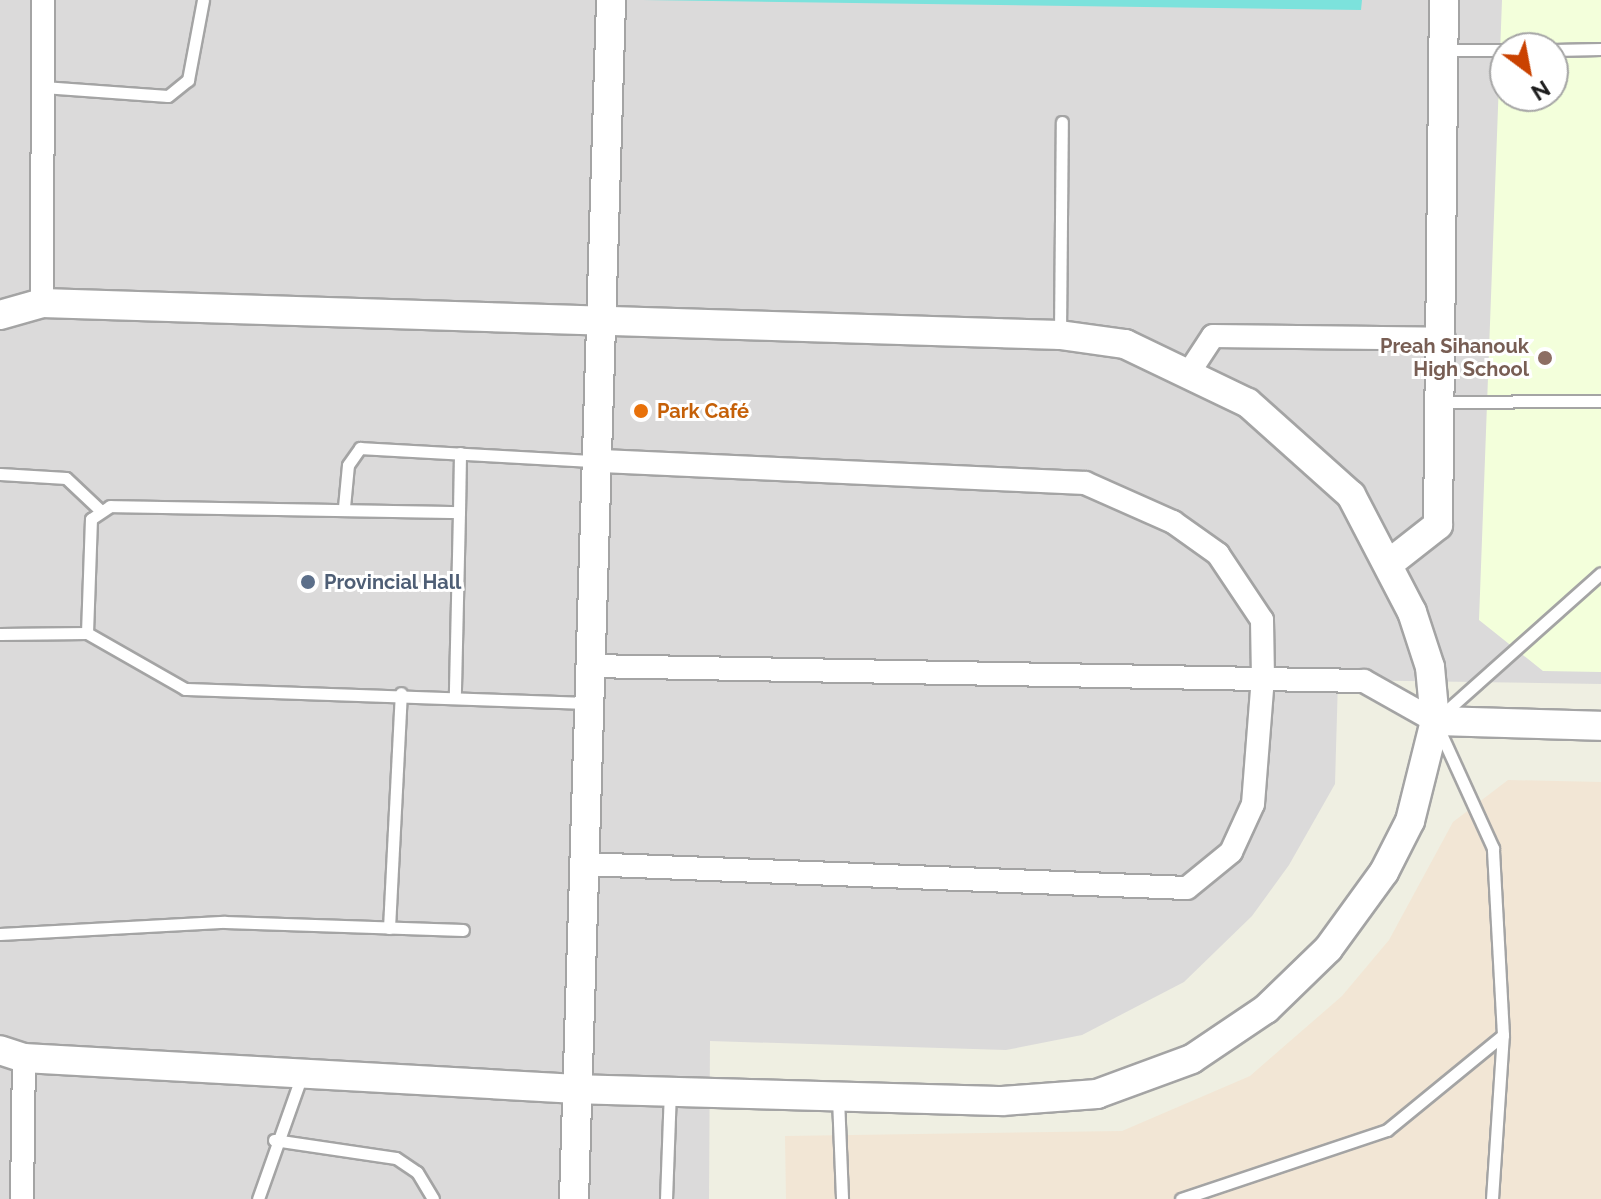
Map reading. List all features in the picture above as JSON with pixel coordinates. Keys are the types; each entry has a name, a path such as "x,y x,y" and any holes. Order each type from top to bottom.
{"street":[{"path":"42,303 43,0"},
{"path":"574,1199 611,0"},
{"path":"1391,562 1438,525 1444,339 1444,0"},
{"path":"0,315 42,303 601,324 1060,335 1125,344 1248,403 1304,447 1351,495 1391,562 1430,667 1435,721 1414,808 1384,872 1318,959 1266,1009 1192,1059 1097,1094 1002,1101 577,1089 302,1075 12,1054 22,1199"},
{"path":"1188,374 1213,336 1444,339"},
{"path":"584,864 1187,888 1231,852 1253,804 1263,678 1262,620 1218,554 1173,522 1085,483 596,461"},
{"path":"590,666 1364,681 1435,721 1601,726"}],"lane":[{"path":"43,87 168,96 188,80 203,0"},
{"path":"1569,50 1601,49"},
{"path":"1444,50 1489,50"},
{"path":"1060,335 1062,122"},
{"path":"1442,402 1601,401"},
{"path":"344,507 348,465 360,448 596,461"},
{"path":"455,695 460,453"},
{"path":"0,474 66,478 100,510 344,507 459,512"},
{"path":"87,633 91,519 100,510"},
{"path":"1492,1199 1503,1035 1493,848 1435,721 1601,573"},
{"path":"0,634 87,633 185,689 401,693 589,703"},
{"path":"389,928 401,693"},
{"path":"0,934 225,922 463,930"},
{"path":"1181,1199 1387,1130 1503,1035"},
{"path":"258,1199 274,1140 302,1075"},
{"path":"666,1199 670,1091"},
{"path":"838,1097 842,1199"},
{"path":"274,1140 396,1158 417,1172 433,1199"}],"shaded area":[{"path":"0,0 1601,0 1601,684 1338,680 1335,784 1289,865 1252,916 1184,982 1082,1035 1006,1050 710,1041 709,1199 0,1199"},
{"path":"643,0 1362,0 1361,10"},
{"name":"Preah Sihanouk High School","path":"1502,0 1601,0 1601,672 1543,671 1479,620 1498,112 1569,112 1569,32 1501,32"},
{"path":"1508,780 1601,782 1601,1199 786,1199 785,1136 1122,1131 1250,1076 1342,996 1389,940 1453,822"}],"place":[{"name":"Preah Sihanouk High School","path":"1545,358"},
{"name":"Park Café","path":"641,411"},
{"name":"Provincial Hall","path":"308,582"}]}
